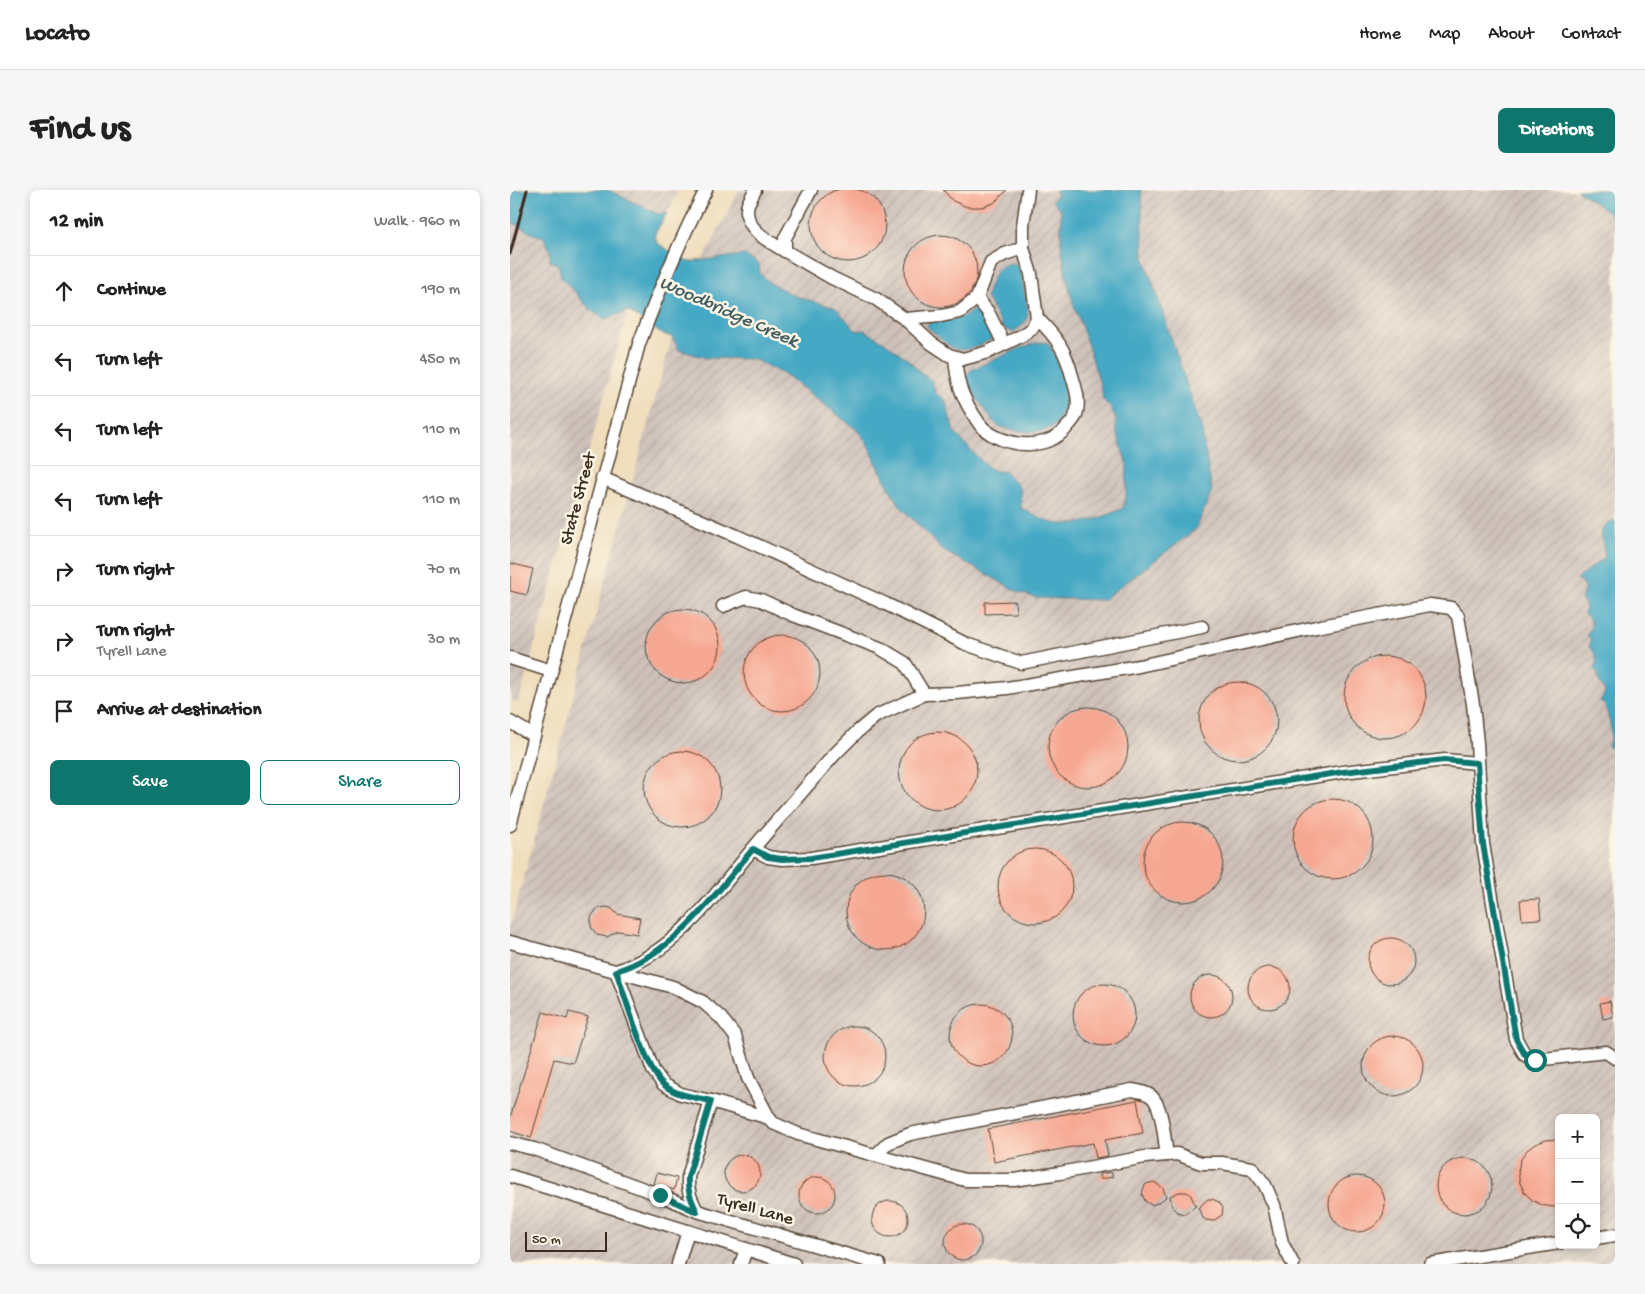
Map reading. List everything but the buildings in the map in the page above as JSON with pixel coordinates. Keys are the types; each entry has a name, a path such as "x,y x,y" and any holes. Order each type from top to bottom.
{"street":[{"name":"State Street","path":"510,826 639,344 658,292 684,232 706,190"},
{"path":"756,190 748,206 749,221 760,235 832,278 876,299 905,319 931,343 950,355 963,359 988,352 1021,336 1032,328 1038,318"},
{"path":"785,251 785,238 811,190"},
{"path":"955,357 956,376 962,397 981,426 998,438 1027,444 1044,442 1062,434 1075,417 1078,396 1069,364 1058,340 1038,318 1031,274 1023,248 1023,225 1028,190"},
{"path":"905,319 960,312 977,298 991,262 1005,254 1023,248"},
{"path":"977,298 988,312 1004,344"},
{"path":"602,478 746,540 886,604 966,644 1022,663 1202,627"},
{"path":"723,606 746,597 761,600 794,615 880,648 905,663 924,694"},
{"path":"616,971 629,967 650,955 676,936 701,911 834,755 857,732 876,716 924,694 1007,688 1140,666 1430,604 1450,608 1458,616 1473,704 1483,844 1516,1039 1525,1055 1535,1060 1606,1052 1615,1058"},
{"path":"510,658 551,671"},
{"path":"510,722 534,736"},
{"path":"753,849 768,857 782,859 811,858 1343,772 1444,760 1477,763"},
{"path":"510,942 673,987 703,1002 722,1018 735,1036 748,1078 769,1118 773,1123 798,1134 965,1180 1014,1180 1146,1157 1177,1154 1201,1163 1222,1163 1252,1168 1266,1185 1274,1206 1282,1243 1293,1264"},
{"path":"616,971 653,1070 664,1084 681,1094 769,1118"},
{"path":"876,1155 888,1143 910,1134 1132,1090 1141,1091 1152,1097 1159,1108 1167,1155"},
{"path":"697,1212 689,1196 688,1177 711,1101"},
{"name":"Tyrell Lane","path":"510,1143 534,1149 660,1195 697,1212 879,1264"},
{"path":"510,1176 794,1264"},
{"path":"678,1264 688,1231"},
{"path":"1600,1237 1615,1235"},
{"path":"1430,1264 1555,1245"},
{"path":"741,1264 746,1249"}],"shaded area":[{"path":"608,190 679,190 667,213 658,214"},
{"path":"739,190 1055,190 1061,210 1061,242 1066,276 1073,303 1102,390 1103,400 1111,408 1116,419 1116,429 1127,465 1124,508 1109,515 1080,523 1053,523 1021,508 1005,472 992,470 954,432 945,400 936,394 932,381 921,373 908,359 864,330 856,331 836,308 795,296 770,283 745,255 702,261"},
{"path":"1141,190 1577,190 1615,217 1615,520 1607,523 1601,531 1605,557 1583,583 1585,588 1582,600 1585,603 1591,622 1591,642 1589,646 1595,652 1597,658 1599,682 1605,691 1603,697 1610,725 1611,742 1615,752 1615,764 1612,768 1615,770 1615,1264 510,1264 510,928 672,337 707,358 753,359 786,375 857,430 867,443 888,486 901,507 942,550 1006,585 1012,591 1028,594 1036,598 1103,600 1196,529 1212,491 1201,427 1144,257"},
{"path":"510,221 533,234 544,237 550,251 550,261 559,265 561,278 569,284 580,298 606,319 628,311 518,704 510,699"}],"water":[{"name":"Woodbridge Creek","path":"510,190 608,190 658,214 667,213 655,234 657,243 688,262 745,255 759,264 760,273 770,283 795,296 836,308 856,331 864,330 884,342 908,359 921,373 932,381 936,394 945,400 954,432 992,470 1005,472 1020,488 1021,508 1046,521 1072,524 1090,521 1123,508 1126,496 1127,465 1116,429 1116,419 1111,408 1103,400 1102,390 1073,303 1066,276 1061,242 1061,210 1052,201 1057,195 1055,190 1141,190 1144,257 1201,427 1212,491 1196,529 1103,600 1036,598 1013,590 942,550 901,507 888,486 867,443 857,430 786,375 753,359 707,358 679,350 672,337 660,333 628,311 605,319 592,311 561,278 559,265 550,261 550,251 544,237 533,234 510,221"},
{"path":"1577,190 1615,190 1615,217"},
{"path":"1013,263 1019,267 1028,313 1025,323 1013,332 1003,328 986,297 997,270"},
{"path":"979,306 993,330 993,338 980,345 960,350 955,349 927,327 929,322 961,317"},
{"path":"1040,342 1048,343 1059,367 1064,394 1062,414 1052,427 1044,431 1021,431 999,426 993,421 977,398 966,375 973,369 1023,347"},
{"path":"1615,520 1615,750 1608,746 1611,736 1610,726 1605,705 1600,701 1605,691 1594,669 1596,657 1589,646 1591,642 1590,637 1587,635 1591,623 1589,618 1583,613 1586,610 1585,603 1581,600 1585,588 1583,583 1577,579 1605,557 1601,531 1607,523"}],"railway":[{"path":"510,254 527,190"}],"route":[{"path":"660,1195 697,1212 689,1196 688,1177 711,1101 681,1094 664,1084 653,1070 616,971 629,967 650,955 676,936 701,911 753,849 768,857 782,859 811,858 1343,772 1444,760 1477,763 1483,844 1516,1039 1525,1055 1535,1060"}]}
